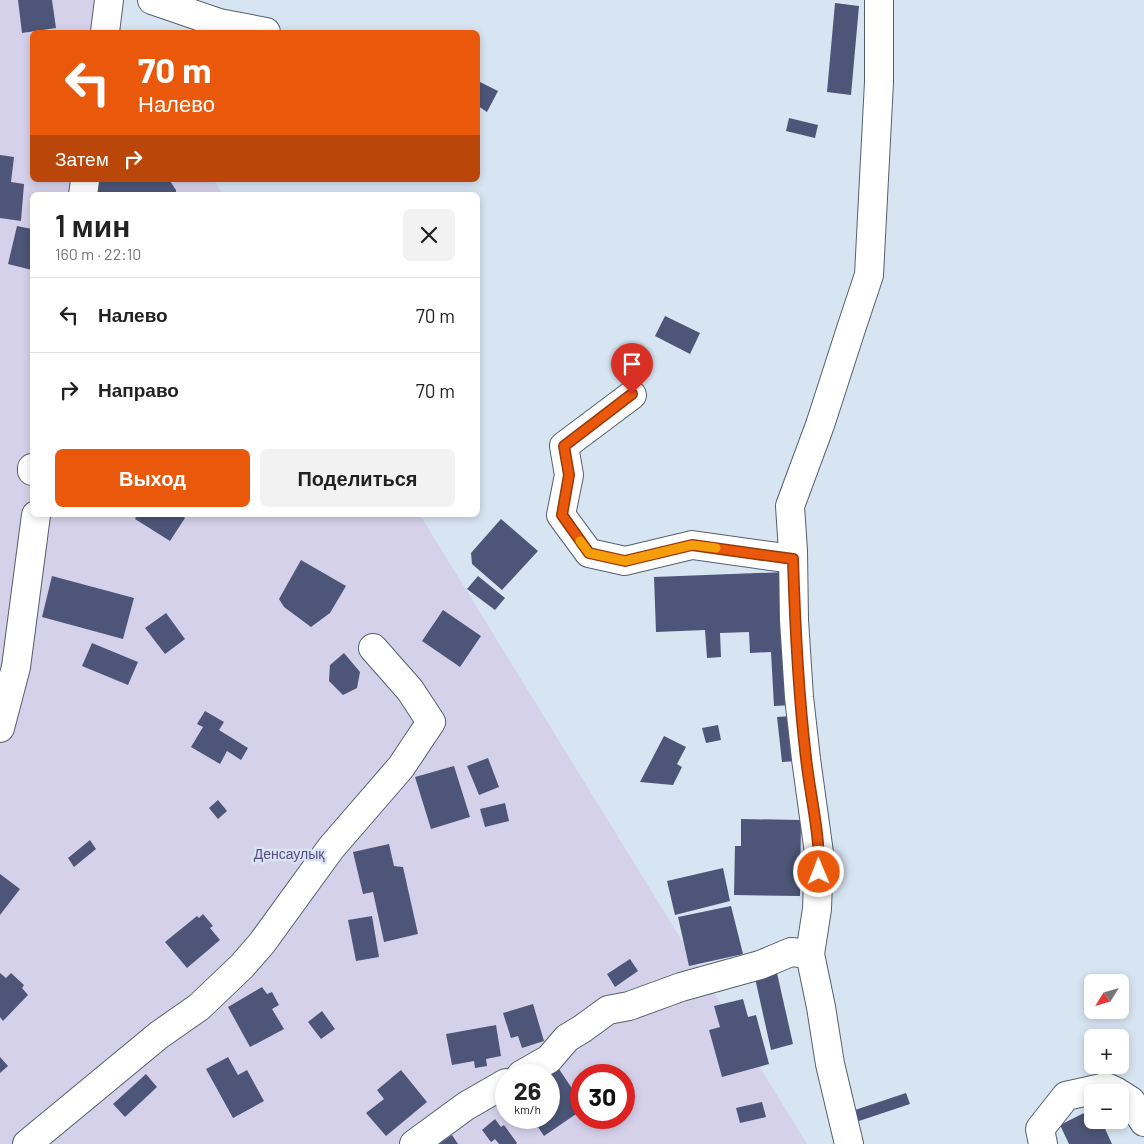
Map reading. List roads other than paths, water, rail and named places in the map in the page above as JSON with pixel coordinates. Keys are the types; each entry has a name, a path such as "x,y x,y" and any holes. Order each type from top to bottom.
{"street":[{"path":"105,30 109,0"},
{"path":"152,0 219,23 256,30"},
{"path":"849,1144 830,1064 810,954 817,909 819,853 806,760 800,697 794,620 790,506 820,426 870,274 879,82 879,0"},
{"path":"632,394 564,446 569,475 562,515 589,553 625,561 692,545 793,559"},
{"path":"0,728 16,668 36,517"},
{"path":"27,1144 159,1035 198,1007 242,966 262,943 332,848 401,767 430,722 410,690 374,648"},
{"path":"540,1064 549,1059 567,1038 608,1010 629,1006 681,988 760,965 791,952 810,954"},
{"path":"414,1144 466,1106 495,1090"},
{"path":"1044,1144 1040,1130 1066,1096 1084,1092"},
{"path":"1129,1100 1144,1122"}],"park label":[{"name":"Денсаулық","path":"289,854"}]}
